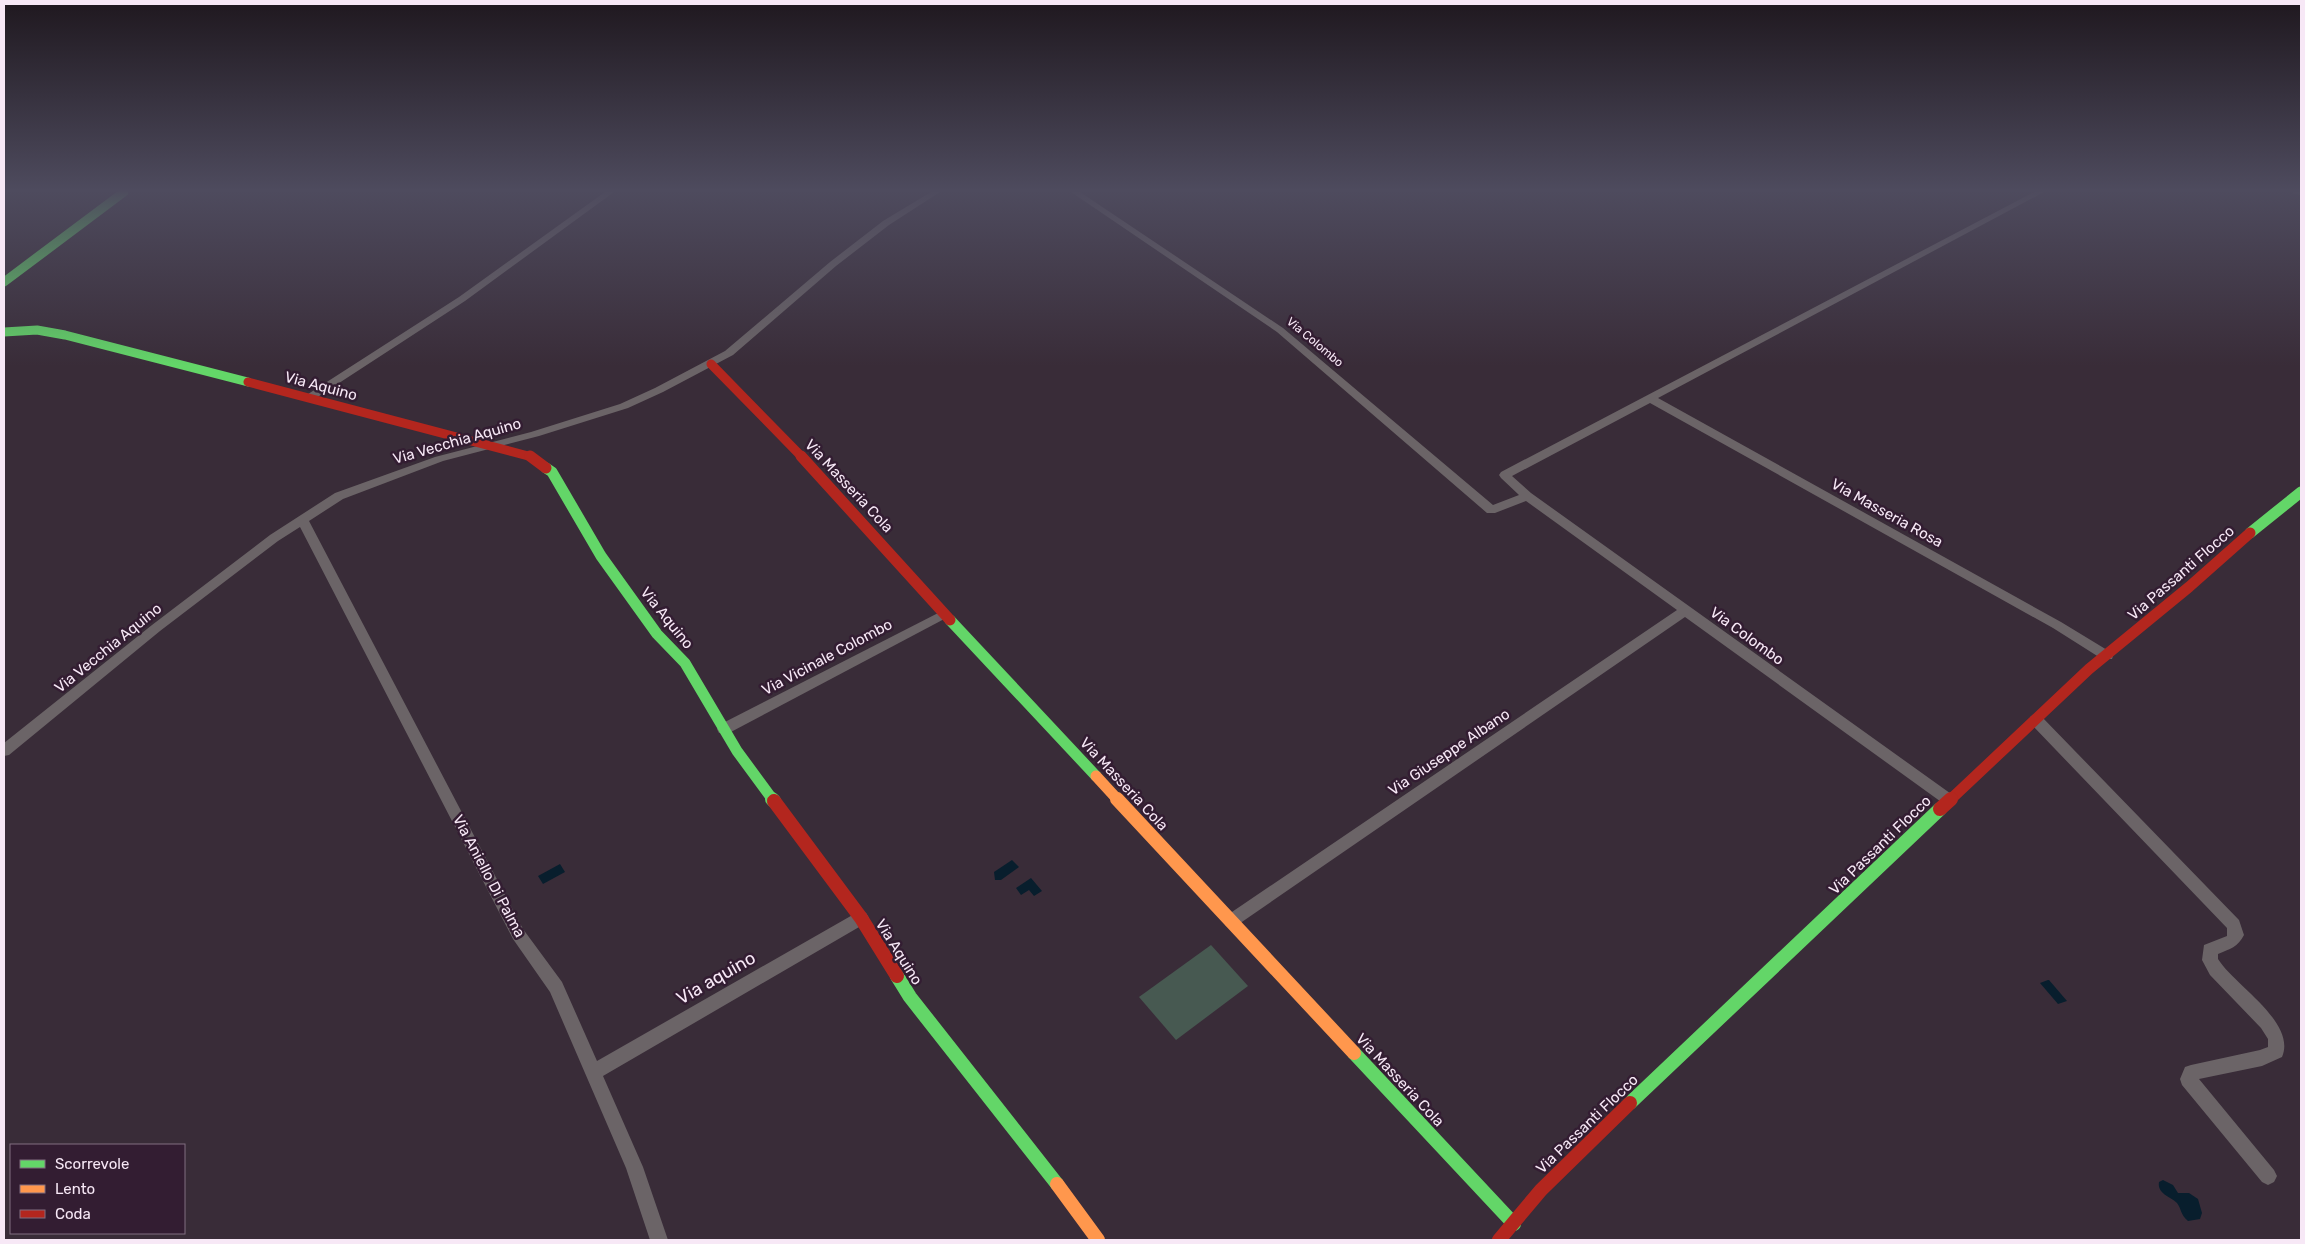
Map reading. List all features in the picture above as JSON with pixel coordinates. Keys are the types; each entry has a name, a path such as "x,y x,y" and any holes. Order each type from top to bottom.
{"street":[{"path":"4,282 47,250"},
{"path":"309,398 409,337 533,250"},
{"name":"Via Vecchia Aquino","path":"4,751 156,628 302,519 339,496 372,482 440,459 492,446 624,406 711,364 729,353 851,250"},
{"name":"Via Colombo","path":"1161,250 1280,330 1491,510 1527,496"},
{"path":"1651,399 1931,250"},
{"name":"Via Aquino","path":"4,332 29,330 53,332 531,456 552,472 601,556 657,634 685,664 737,751 860,918 910,997 1035,1153 1098,1240"},
{"name":"Via Masseria Cola","path":"711,364 815,470 944,614 1514,1224"},
{"name":"Via Colombo","path":"1651,399 1505,475 1527,496 1949,800"},
{"name":"Via Masseria Rosa","path":"1651,399 2057,625 2108,656"},
{"name":"Via Passanti Flocco","path":"1499,1240 1548,1184 1709,1026 1866,881 1985,765 2036,720 2089,669 2108,656 2266,519 2301,492"},
{"name":"Via Aniello Di Palma","path":"302,519 518,934 556,987 634,1167 659,1240"},
{"name":"Via Giuseppe Albano","path":"1231,921 1686,610"},
{"name":"Via Vicinale Colombo","path":"724,729 944,614"},
{"path":"2036,720 2226,914 2234,925 2236,935 2232,941 2210,950 2210,960 2216,970 2267,1023 2276,1037 2276,1052 2262,1058 2191,1073 2188,1078 2268,1176"},
{"name":"Via aquino","path":"592,1073 860,918"}],"green space":[{"path":"1211,945 1248,986 1176,1040 1139,997"}],"water":[{"path":"1012,860 1019,867 1001,880 995,880 994,872"},
{"path":"560,864 565,872 543,884 538,876"},
{"path":"1031,878 1042,891 1034,896 1029,890 1021,895 1016,888"},
{"path":"2049,980 2067,1001 2058,1004 2040,983"},
{"path":"2163,1180 2173,1185 2178,1193 2189,1193 2198,1199 2202,1213 2200,1219 2188,1221 2185,1219 2177,1203 2160,1189 2159,1182"}],"traffic: fast":[{"path":"4,282 47,250"},
{"path":"4,332 37,330 65,335 248,382"},
{"path":"546,468 552,472 601,556 657,634 685,663 737,751 774,801"},
{"path":"2250,533 2301,492"},
{"path":"950,620 1096,776"},
{"path":"1630,1103 1940,809"},
{"path":"897,976 910,997 1057,1184"},
{"path":"1354,1053 1514,1224"}],"traffic: slow":[{"path":"1096,776 1354,1053"},
{"path":"1057,1184 1098,1240"}],"traffic: jam":[{"path":"711,364 815,470 950,620"},
{"path":"248,382 531,456 546,468"},
{"path":"1940,809 2089,669 2189,587 2250,533"},
{"path":"774,801 861,918 897,976"},
{"path":"1499,1240 1541,1190 1630,1103"}]}
